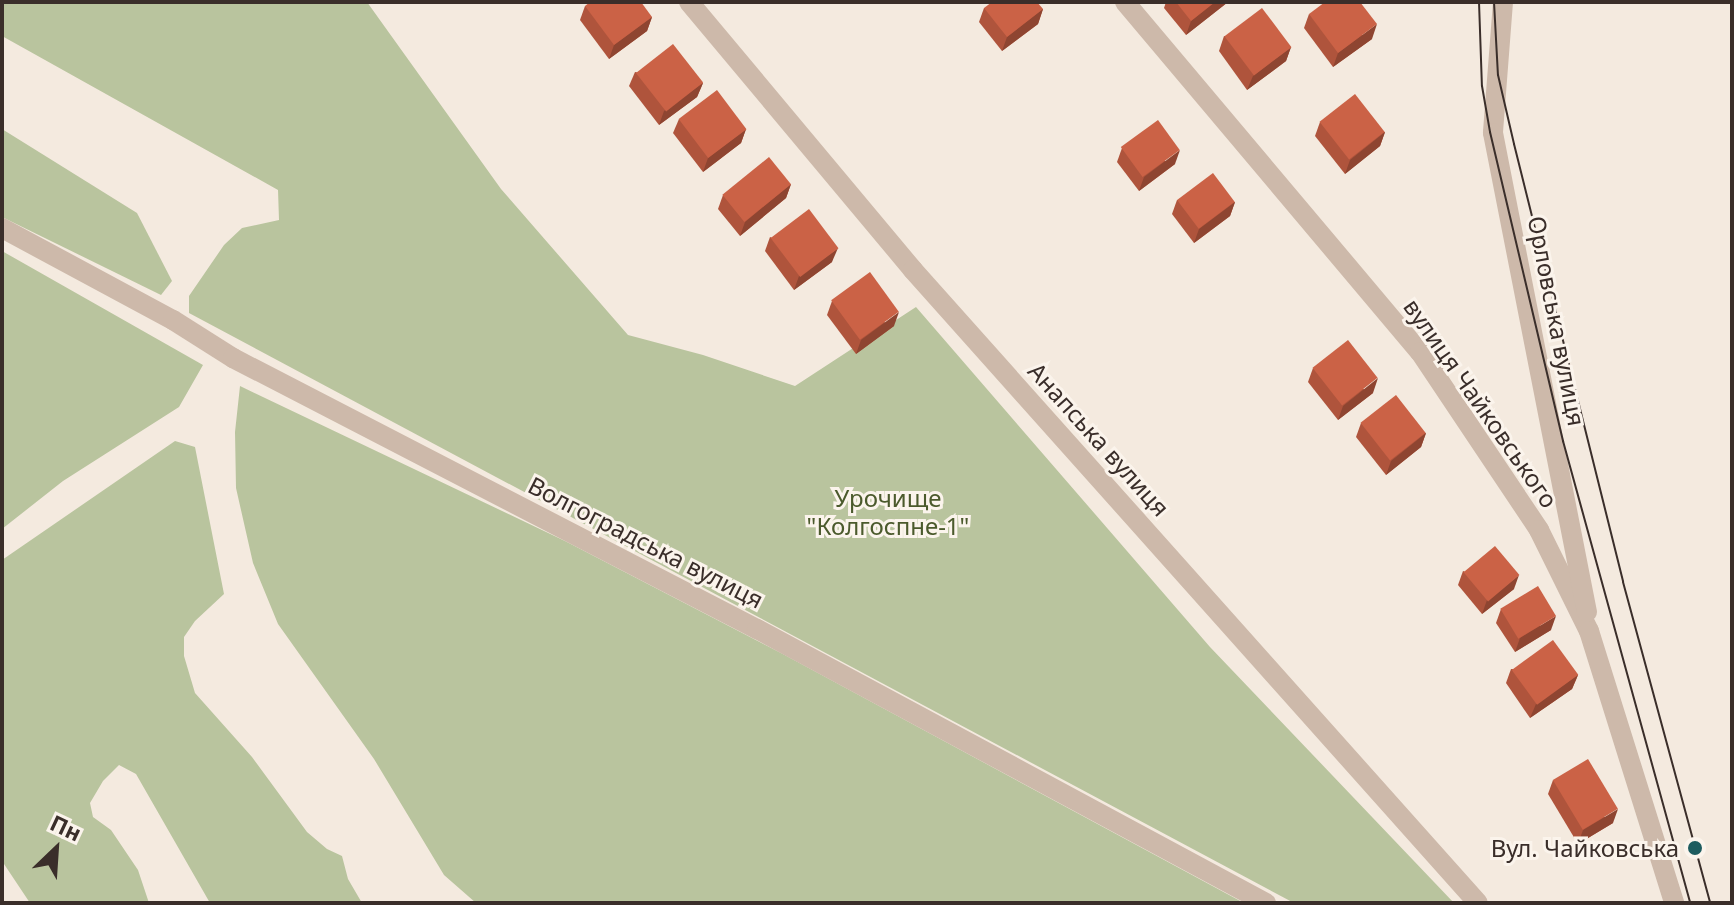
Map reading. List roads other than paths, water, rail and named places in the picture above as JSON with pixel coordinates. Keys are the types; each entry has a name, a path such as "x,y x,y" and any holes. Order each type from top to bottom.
{"street":[{"name":"Анапська вулиця","path":"689,2 913,270 1478,903"},
{"name":"вулиця Чайковського","path":"1125,2 1420,352 1539,530 1594,648 1674,903"},
{"name":"Орловська вулиця","path":"1503,2 1493,133 1594,648"},
{"name":"Волгоградська вулиця","path":"2,228 173,320 233,358 757,629 1266,903"}],"tram line":[{"path":"1479,2 1482,86 1490,132 1563,441 1690,903"},
{"path":"1494,2 1498,75 1514,144 1623,582 1710,903"}],"place":[{"name":"Вул. Чайковська","path":"1695,848"}],"park label":[{"name":"Урочище \"Колгоспне-1\"","path":"888,512"}]}
